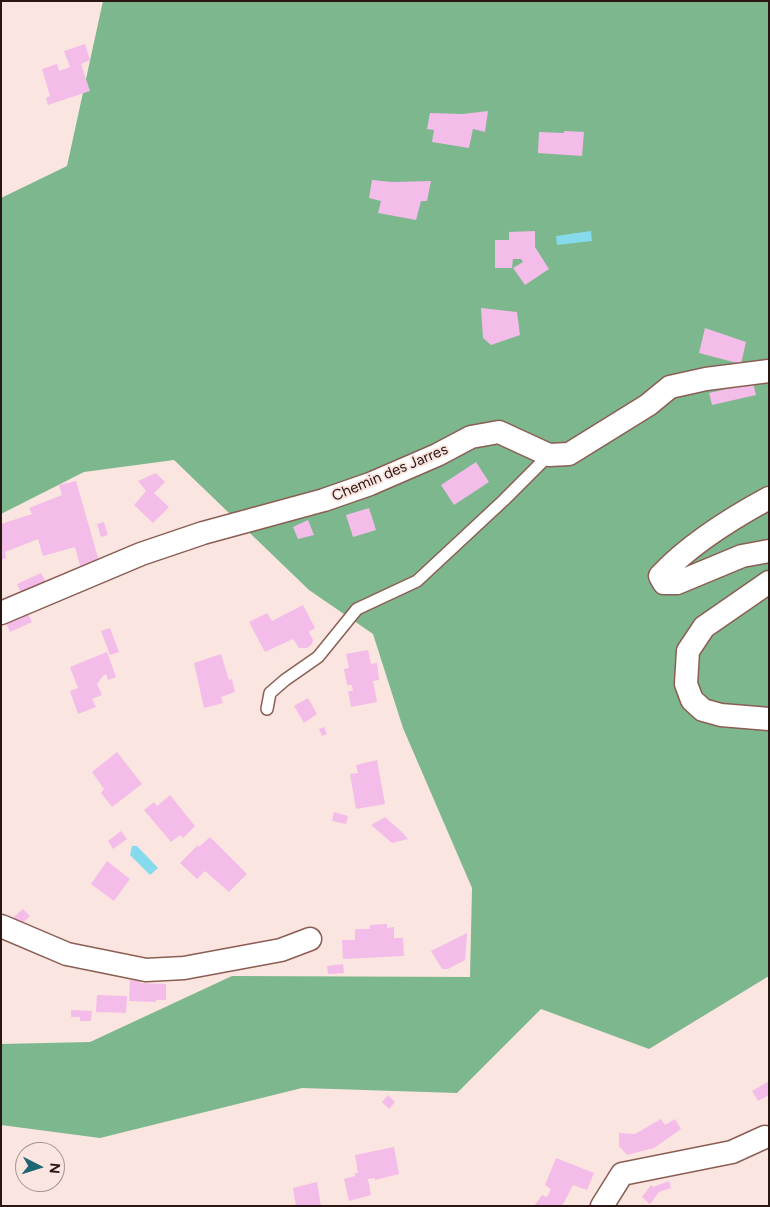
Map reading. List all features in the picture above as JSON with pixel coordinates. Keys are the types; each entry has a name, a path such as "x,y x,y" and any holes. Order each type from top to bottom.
{"street":[{"path":"549,455 569,454 648,405 670,387 706,379 769,371"},
{"name":"Chemin des Jarres","path":"1,613 141,554 203,533 324,500 370,484 438,455 471,437 499,432 549,455"},
{"path":"769,498 743,512 677,558 660,576 664,583 677,583 742,556 769,551"},
{"path":"769,582 704,627 688,651 686,684 692,700 703,710 721,715 769,718"},
{"path":"1,926 67,954 146,970 184,968 281,950 310,939"},
{"path":"602,1206 622,1174 732,1152 764,1137"}],"lane":[{"path":"267,709 270,693 284,680 318,657 357,609 417,581 549,455"}],"green space":[{"path":"103,1 769,1 769,976 649,1049 541,1009 457,1093 302,1088 100,1138 1,1125 1,1044 90,1042 232,976 470,977 472,888 403,728 373,634 309,590 174,460 84,472 1,514 1,198 67,166"}],"water":[{"path":"591,231 592,241 557,245 556,236"},
{"path":"132,846 137,846 158,868 150,875 130,855"}],"building":[{"path":"85,44 90,60 81,64 90,91 48,105 46,98 50,96 42,69 57,64 59,71 70,67 64,51"},
{"path":"488,111 485,132 473,129 469,148 432,142 434,130 427,129 430,113 463,114"},
{"path":"564,131 584,132 582,156 538,153 539,132 564,133"},
{"path":"372,180 392,182 431,181 427,201 421,201 416,220 378,213 381,201 369,198"},
{"path":"535,231 535,247 549,269 525,285 513,268 523,262 521,259 513,259 512,268 495,268 495,240 509,240 509,232"},
{"path":"481,308 517,312 520,335 491,345 483,338"},
{"path":"705,328 746,342 741,364 699,353"},
{"path":"753,383 756,395 712,405 709,393"},
{"path":"476,462 489,482 454,505 441,485"},
{"path":"156,473 165,482 154,493 169,507 153,523 134,505 146,491 138,481"},
{"path":"76,481 99,561 81,569 75,547 43,556 38,539 5,552 6,558 1,560 1,524 32,514 29,508 62,495 59,485"},
{"path":"369,508 376,530 353,537 346,515"},
{"path":"308,520 314,535 298,539 293,527"},
{"path":"104,522 108,535 101,537 97,524"},
{"path":"41,573 48,586 23,597 17,584"},
{"path":"303,605 315,628 309,632 313,640 312,644 307,648 299,648 293,639 265,652 249,622 267,613 272,621"},
{"path":"25,608 32,622 10,632 4,618"},
{"path":"110,628 119,652 110,655 101,631"},
{"path":"368,650 371,664 377,663 379,680 373,681 377,702 351,707 348,691 353,691 352,685 347,685 344,669 349,668 346,654"},
{"path":"107,652 116,677 108,680 106,674 103,676 97,684 102,695 92,699 96,707 78,714 70,691 78,688 70,667"},
{"path":"221,654 229,680 232,679 235,692 221,697 223,703 204,708 194,663"},
{"path":"308,698 317,714 304,723 294,706"},
{"path":"324,727 327,734 322,736 319,729"},
{"path":"117,752 142,784 112,807 101,793 104,789 92,772"},
{"path":"377,760 385,804 356,809 350,774 358,773 356,765"},
{"path":"170,795 195,826 183,838 180,835 171,842 144,810 154,802 157,806"},
{"path":"334,812 348,816 346,824 332,821"},
{"path":"385,817 408,839 392,843 371,825"},
{"path":"121,831 127,839 113,849 108,841"},
{"path":"210,837 247,874 229,892 205,871 197,879 180,863 198,845 199,847"},
{"path":"107,861 130,879 114,901 91,884"},
{"path":"23,909 30,916 18,927 8,922"},
{"path":"387,924 387,928 394,927 394,938 403,938 404,956 343,959 342,940 355,940 355,929 370,929 370,925"},
{"path":"467,933 465,960 448,969 442,969 431,951"},
{"path":"343,964 344,973 328,974 327,966"},
{"path":"130,980 140,981 140,983 166,984 166,1000 156,1000 156,1002 129,1001"},
{"path":"97,995 127,996 126,1013 96,1012"},
{"path":"71,1010 92,1011 91,1021 80,1021 80,1017 71,1017"},
{"path":"769,1081 769,1095 758,1101 752,1091"},
{"path":"388,1095 395,1102 389,1109 382,1102"},
{"path":"661,1119 665,1125 675,1119 681,1129 654,1148 627,1155 619,1146 619,1133 635,1134"},
{"path":"394,1147 399,1174 375,1180 375,1178 368,1179 371,1195 349,1201 344,1179 355,1176 355,1173 358,1173 355,1155"},
{"path":"556,1158 594,1173 587,1190 573,1185 562,1206 534,1206 542,1195 547,1197 551,1189 545,1185"},
{"path":"669,1181 671,1188 659,1192 650,1204 642,1197 651,1185 653,1187"},
{"path":"317,1182 321,1206 296,1206 293,1188"}]}
